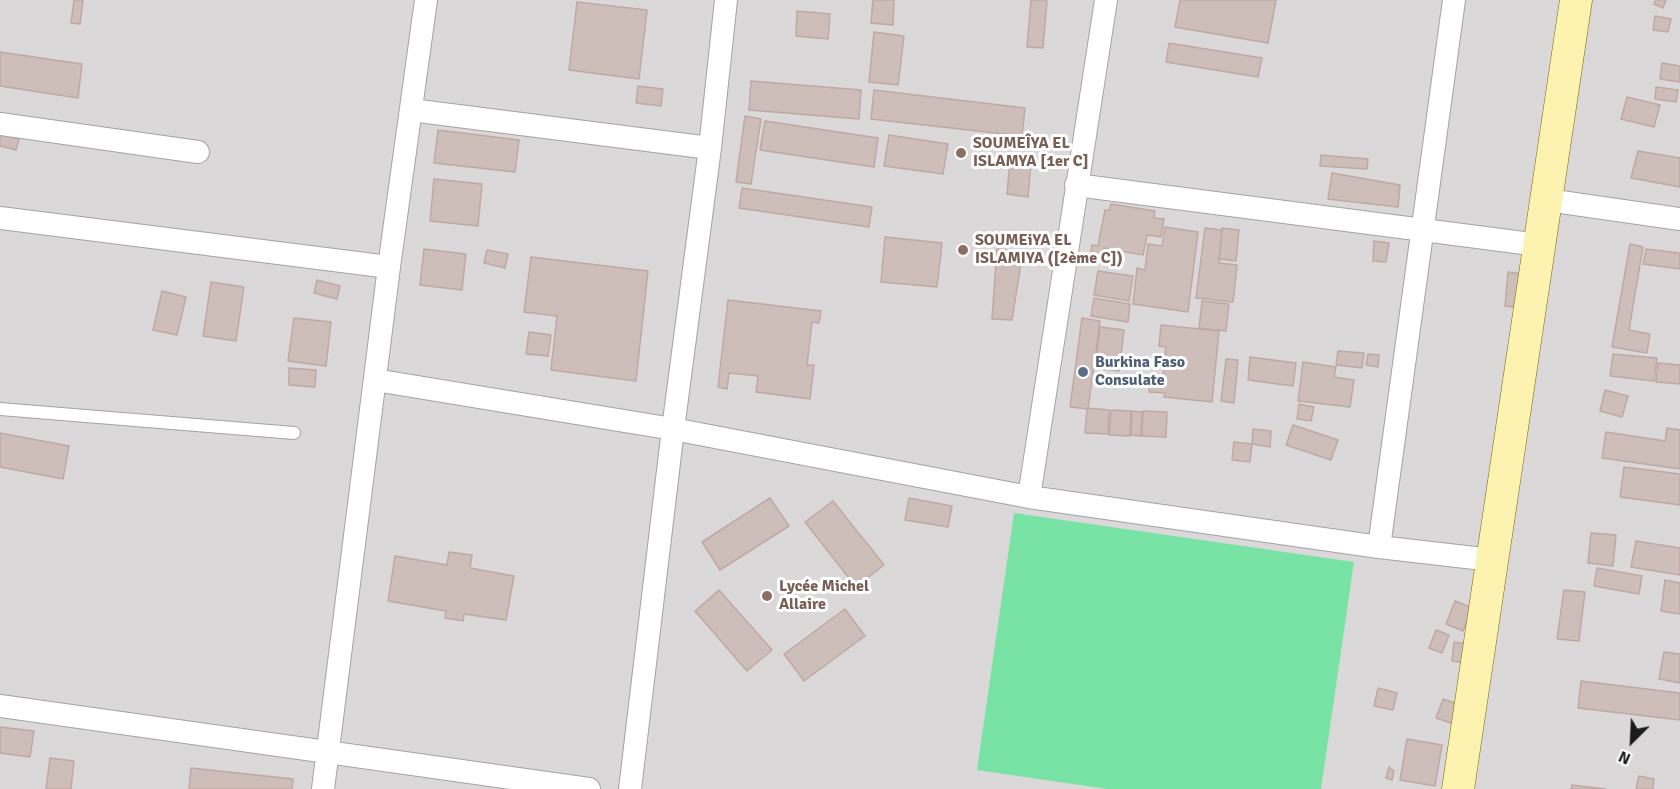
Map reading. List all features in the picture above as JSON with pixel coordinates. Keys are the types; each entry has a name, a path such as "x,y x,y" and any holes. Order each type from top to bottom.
{"main road":[{"path":"1458,789 1576,0"}],"street":[{"path":"323,789 389,267 426,0"},
{"path":"630,789 673,429 710,148 726,0"},
{"path":"1029,497 1106,0"},
{"path":"1378,547 1454,0"},
{"path":"411,110 710,148"},
{"path":"0,123 198,152"},
{"path":"1076,185 1539,245"},
{"path":"1547,200 1680,219"},
{"path":"0,218 389,267"},
{"path":"375,380 673,429 1029,497 1378,547 1492,560"},
{"path":"0,706 589,789"}],"lane":[{"path":"0,409 294,433"}],"shaded area":[{"path":"0,0 1680,0 1680,789 0,789"}],"green space":[{"path":"1014,513 1354,562 1321,789 1107,789 977,770"}],"building":[{"path":"74,0 83,0 80,24 71,23"},
{"path":"873,0 894,0 893,25 871,23"},
{"path":"1031,0 1047,0 1043,48 1027,47"},
{"path":"1180,0 1276,0 1268,43 1175,27"},
{"path":"1656,0 1666,0 1663,8 1654,4"},
{"path":"577,2 647,10 639,79 569,70"},
{"path":"797,11 830,14 828,39 796,36"},
{"path":"1655,16 1671,19 1668,32 1653,30"},
{"path":"874,32 904,36 898,85 869,82"},
{"path":"1169,43 1262,58 1258,77 1166,62"},
{"path":"0,52 82,64 78,98 0,86"},
{"path":"1662,63 1680,66 1680,82 1660,79"},
{"path":"751,81 861,90 859,119 749,110"},
{"path":"638,86 663,89 661,106 636,103"},
{"path":"1656,87 1678,90 1676,102 1655,99"},
{"path":"874,90 1025,108 1022,136 871,119"},
{"path":"1627,97 1660,105 1654,127 1621,119"},
{"path":"745,116 761,119 751,184 736,182"},
{"path":"765,121 878,138 874,167 760,150"},
{"path":"438,130 519,140 515,172 434,163"},
{"path":"0,133 19,139 16,150 0,146"},
{"path":"889,135 948,144 943,174 884,166"},
{"path":"1638,151 1680,158 1680,187 1631,178"},
{"path":"1321,155 1368,159 1367,169 1320,166"},
{"path":"1010,161 1031,163 1028,197 1007,194"},
{"path":"1332,173 1400,185 1398,207 1328,199"},
{"path":"434,179 482,184 478,226 430,221"},
{"path":"742,188 872,207 869,227 739,208"},
{"path":"1111,204 1155,211 1154,218 1164,219 1161,237 1147,235 1143,255 1104,248 1102,261 1090,259 1092,245 1098,246 1105,210 1109,210"},
{"path":"1165,227 1198,232 1188,312 1133,304 1137,268 1145,270 1148,244 1162,246"},
{"path":"1205,228 1222,230 1219,263 1237,265 1233,302 1196,298"},
{"path":"1222,228 1239,230 1236,261 1219,259"},
{"path":"885,237 942,243 937,287 881,282"},
{"path":"1374,241 1389,243 1386,262 1373,261"},
{"path":"1630,244 1643,247 1629,330 1650,334 1647,353 1612,347"},
{"path":"424,249 466,254 462,290 420,285"},
{"path":"997,249 1023,251 1012,320 992,319"},
{"path":"1646,249 1680,253 1680,269 1643,264"},
{"path":"487,250 508,254 505,268 484,263"},
{"path":"531,257 648,271 636,381 551,370 557,316 524,312"},
{"path":"1098,271 1133,276 1129,301 1094,295"},
{"path":"1508,272 1532,275 1528,309 1505,306"},
{"path":"317,280 340,286 337,299 314,293"},
{"path":"211,282 244,287 236,341 203,336"},
{"path":"162,291 186,297 177,335 153,330"},
{"path":"1094,298 1130,304 1128,322 1091,316"},
{"path":"728,300 821,311 819,323 812,322 807,365 814,365 810,399 756,392 758,376 729,373 727,389 718,387"},
{"path":"1202,301 1229,304 1226,331 1199,328"},
{"path":"294,318 331,322 326,366 288,361"},
{"path":"1082,318 1100,321 1088,409 1070,407"},
{"path":"1161,325 1219,331 1212,402 1164,397 1165,393 1149,392 1151,374 1163,375 1166,347 1159,346"},
{"path":"1100,327 1124,330 1119,371 1095,368"},
{"path":"529,332 551,335 548,356 526,354"},
{"path":"1338,351 1364,353 1362,368 1336,365"},
{"path":"1368,354 1379,355 1378,367 1366,365"},
{"path":"1613,354 1657,358 1654,381 1610,376"},
{"path":"1250,357 1296,363 1293,386 1248,380"},
{"path":"1226,359 1238,360 1234,403 1221,401"},
{"path":"1303,362 1336,367 1334,377 1354,380 1350,407 1298,401"},
{"path":"1658,363 1680,365 1680,384 1656,382"},
{"path":"289,368 316,370 315,387 289,385"},
{"path":"1605,390 1628,396 1622,417 1600,411"},
{"path":"1299,404 1314,407 1311,421 1297,419"},
{"path":"1087,408 1109,410 1108,434 1085,433"},
{"path":"1111,410 1131,411 1130,436 1109,435"},
{"path":"1132,411 1142,412 1141,436 1131,435"},
{"path":"1143,411 1167,412 1166,437 1142,436"},
{"path":"1293,425 1338,440 1331,460 1286,445"},
{"path":"1667,428 1680,430 1680,469 1602,458 1606,432 1665,441"},
{"path":"1253,429 1271,431 1270,447 1252,444"},
{"path":"0,433 69,446 63,479 0,467"},
{"path":"1234,442 1252,444 1250,462 1232,460"},
{"path":"1624,467 1680,474 1680,505 1620,497"},
{"path":"770,498 789,526 720,570 702,542"},
{"path":"909,498 952,506 948,527 905,520"},
{"path":"833,501 884,565 856,587 805,522"},
{"path":"1591,533 1616,535 1613,566 1588,563"},
{"path":"1636,541 1680,548 1680,575 1631,567"},
{"path":"449,552 472,555 470,568 514,576 506,620 464,614 463,621 445,618 446,611 388,601 395,556 447,565"},
{"path":"1597,568 1642,576 1639,594 1594,586"},
{"path":"1665,580 1680,583 1680,614 1661,611"},
{"path":"719,590 772,650 747,671 695,611"},
{"path":"1564,590 1585,592 1579,641 1557,639"},
{"path":"1455,601 1472,608 1463,631 1446,624"},
{"path":"845,609 865,636 804,681 784,654"},
{"path":"1436,630 1449,635 1442,653 1429,648"},
{"path":"1454,642 1474,645 1472,664 1452,661"},
{"path":"1664,652 1680,654 1680,683 1659,679"},
{"path":"1581,681 1680,693 1680,720 1578,708"},
{"path":"1378,688 1397,693 1393,710 1374,706"},
{"path":"1443,699 1463,706 1457,725 1436,718"},
{"path":"0,727 34,731 30,757 0,753"},
{"path":"1407,739 1442,745 1435,786 1400,780"},
{"path":"50,758 74,761 71,789 46,789"},
{"path":"1389,767 1394,771 1392,780 1386,778"},
{"path":"191,768 293,779 292,789 189,789"},
{"path":"1639,776 1654,779 1653,789 1636,789"},
{"path":"1572,785 1606,789 1571,789"}],"place":[{"name":"SOUMEÎYA EL ISLAMYA [1er C]","path":"961,153"},
{"name":"SOUMEiYA EL ISLAMIYA ([2ème C])","path":"963,250"},
{"name":"Burkina Faso Consulate","path":"1083,372"},
{"name":"Lycée Michel Allaire","path":"767,596"}]}
